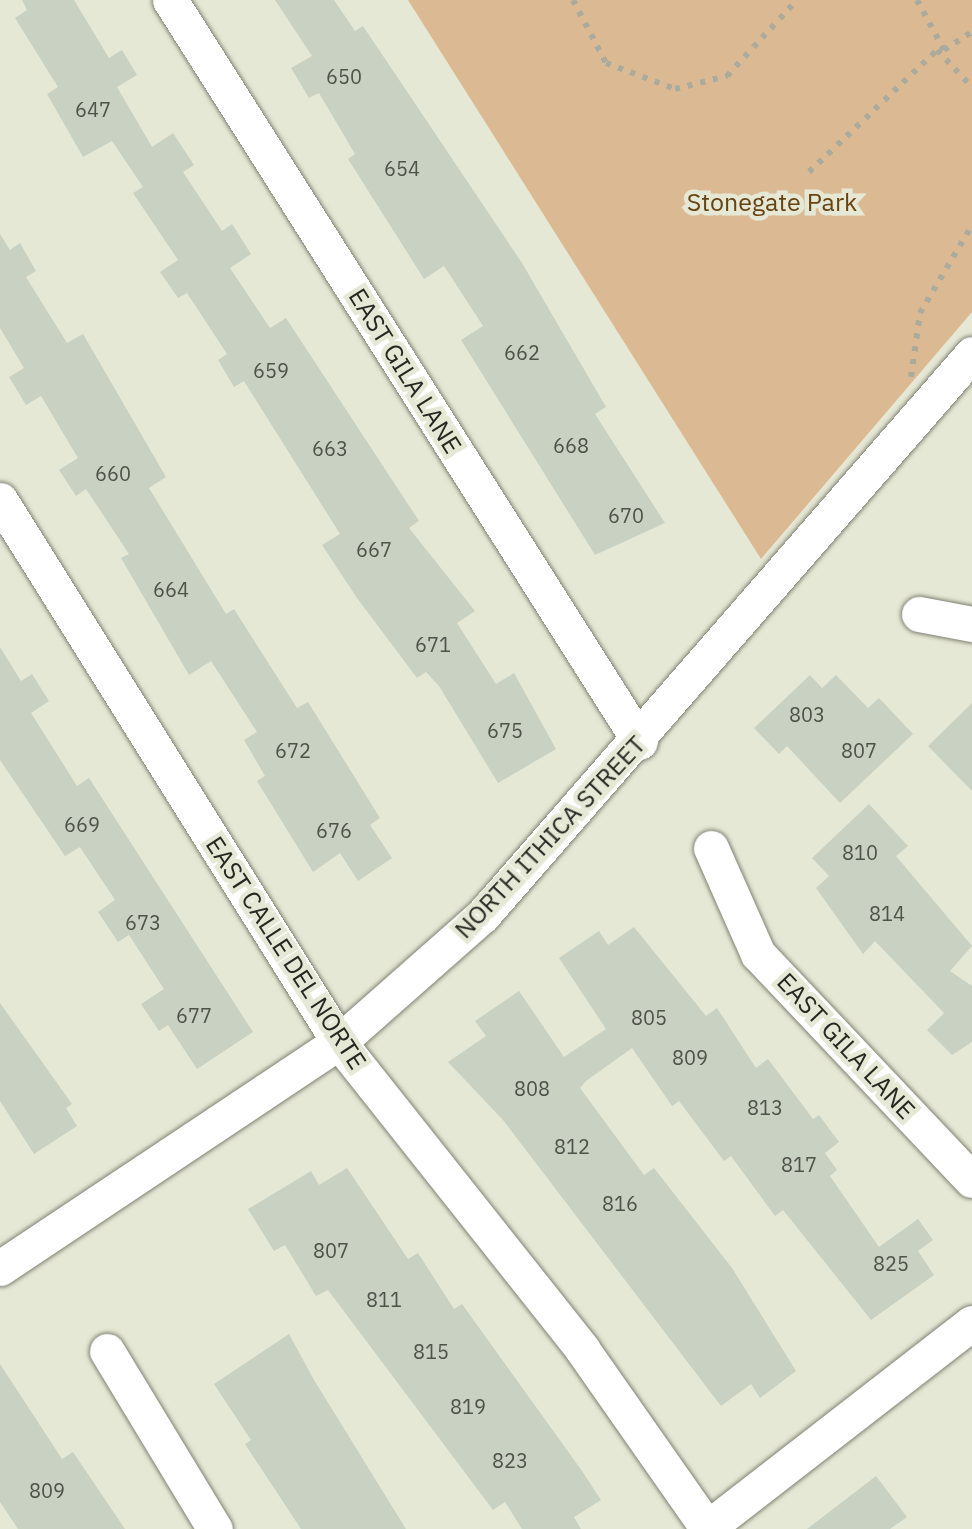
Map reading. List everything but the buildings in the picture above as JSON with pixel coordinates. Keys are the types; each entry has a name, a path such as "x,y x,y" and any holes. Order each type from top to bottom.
{"street":[{"name":"EAST GILA LANE","path":"170,0 640,742"},
{"name":"NORTH ITHICA STREET","path":"3,1259 339,1042 483,915 640,742 972,354"},
{"name":"EAST CALLE DEL NORTE","path":"0,500 339,1042 582,1349 707,1529"},
{"path":"919,614 972,624"},
{"name":"EAST GILA LANE","path":"711,848 758,954 972,1180"},
{"path":"707,1529 972,1323"},
{"path":"107,1351 215,1529"}],"path":[{"path":"573,0 606,63 675,89 726,76 797,0"},
{"path":"917,0 944,50 972,87"},
{"path":"809,172 910,72 972,32"},
{"path":"934,398 908,374 913,336 972,225"}],"green space":[{"name":"Stonegate Park","path":"408,0 972,0 972,312 761,559"}]}
